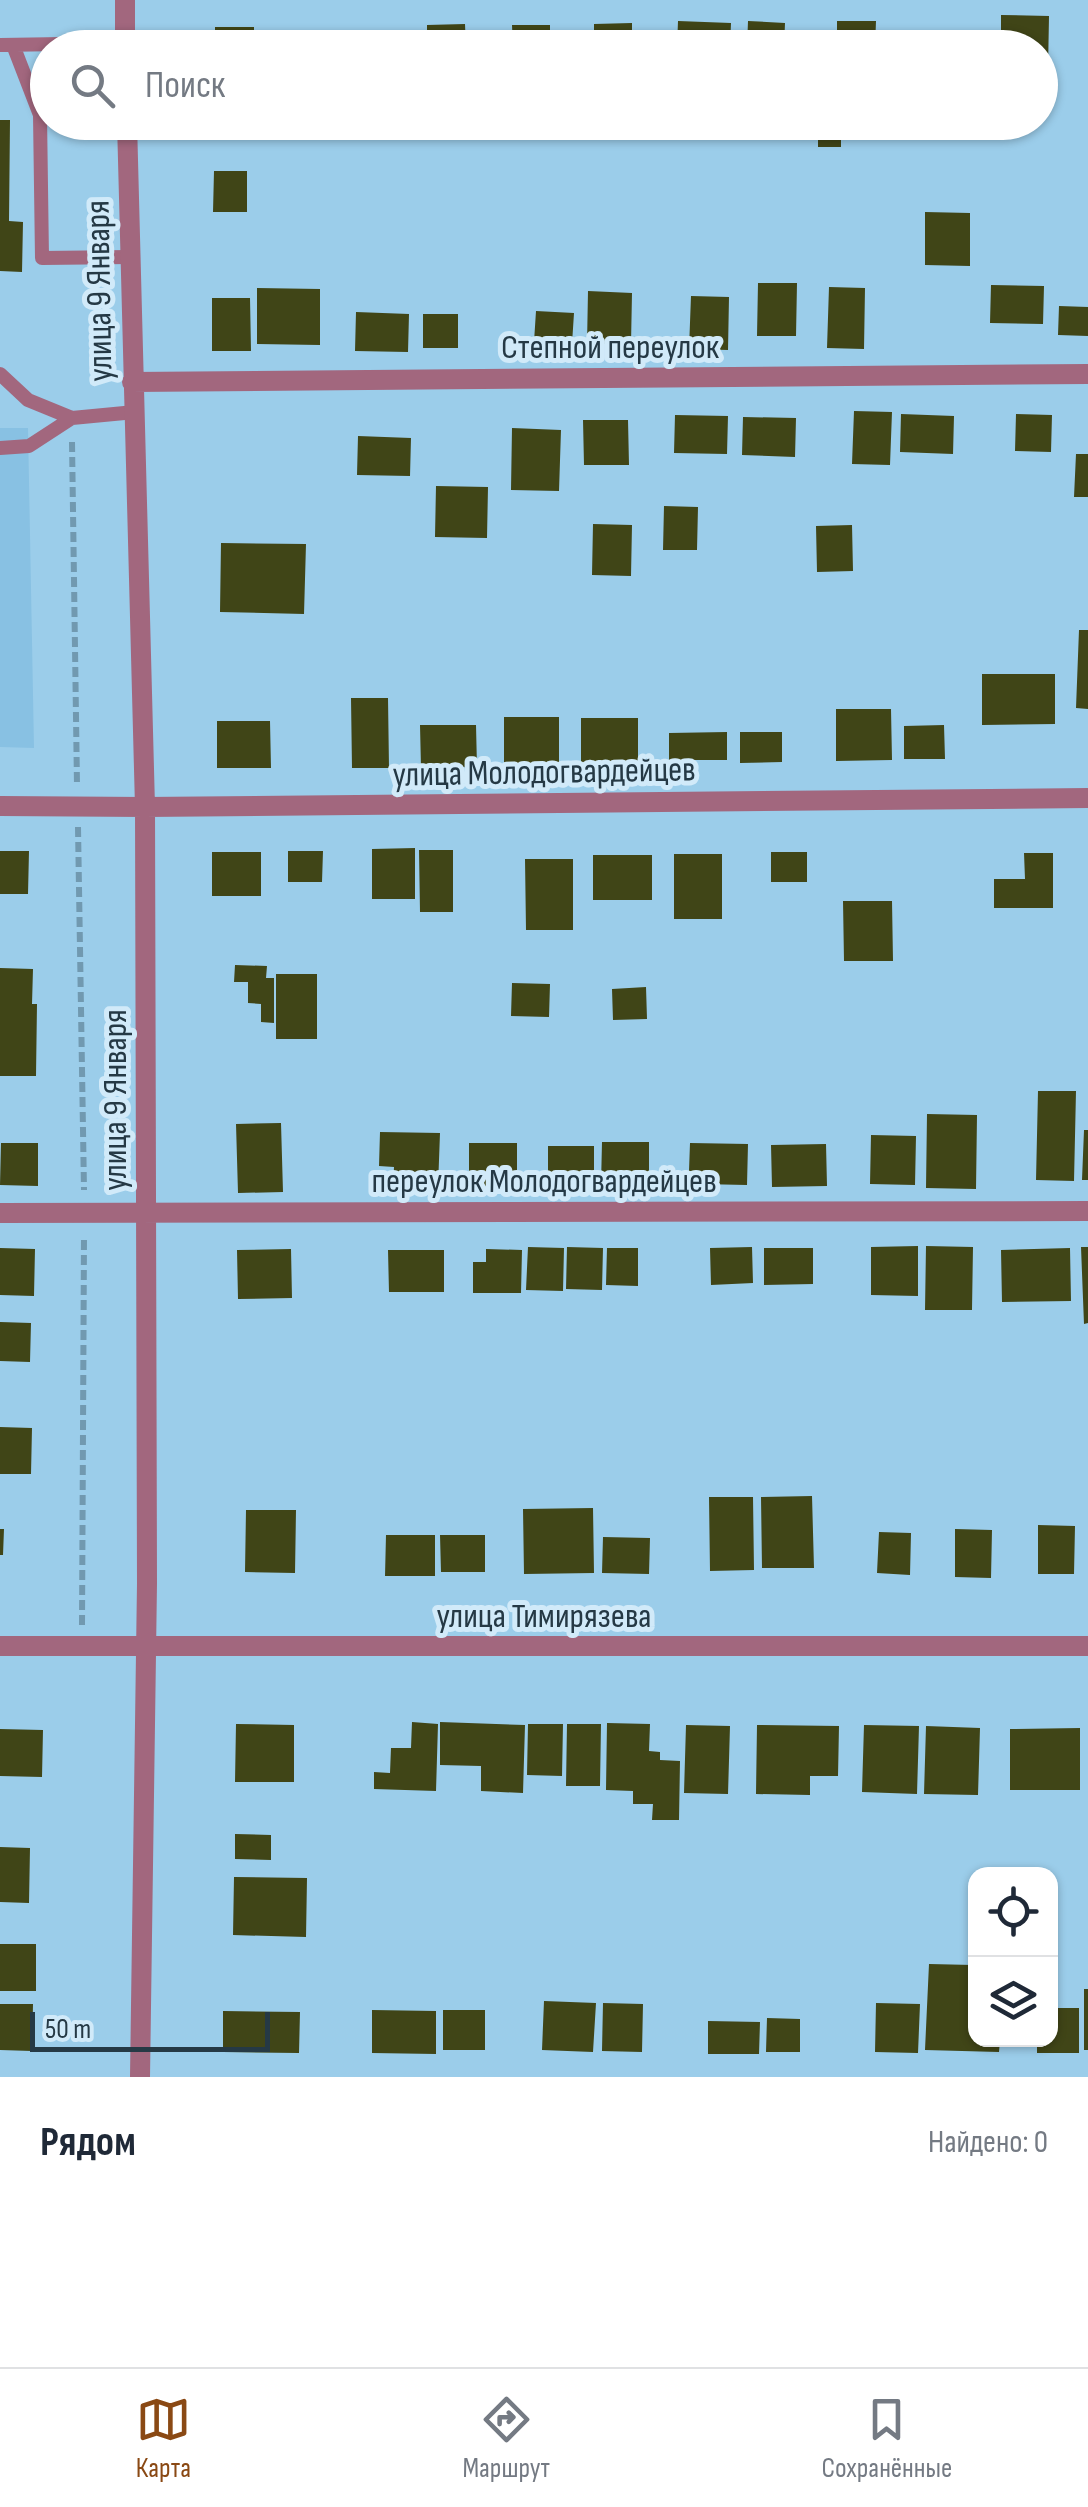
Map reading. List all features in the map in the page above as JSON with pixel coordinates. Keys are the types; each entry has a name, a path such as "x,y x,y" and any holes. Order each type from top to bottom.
{"street":[{"path":"125,0 125,30"},
{"name":"улица 9 Января","path":"127,140 145,807 146,1648 140,2077"},
{"name":"Степной переулок","path":"132,382 1088,374"},
{"name":"улица Молодогвардейцев","path":"0,806 1088,798"},
{"name":"переулок Молодогвардейцев","path":"0,1213 1088,1211"},
{"name":"улица Тимирязева","path":"0,1646 1088,1646"}],"lane":[{"path":"7,45 30,94"},
{"path":"40,140 42,258 130,257"},
{"path":"0,374 28,400 72,418"},
{"path":"0,448 28,446 72,418 135,412"}],"path":[{"path":"72,418 84,1214 82,1646"}],"shaded area":[{"path":"0,428 28,428 34,748 0,747"}],"building":[{"path":"1001,15 1049,16 1049,30 1001,30"},
{"path":"678,21 731,23 731,30 678,30"},
{"path":"748,21 785,23 785,30 748,30"},
{"path":"837,21 876,21 876,30 837,30"},
{"path":"632,23 632,30 594,30 594,24"},
{"path":"465,24 465,30 427,30 427,25"},
{"path":"512,25 550,25 550,30 512,30"},
{"path":"215,27 254,27 254,30"},
{"path":"0,120 10,120 9,221 23,222 22,272 0,271"},
{"path":"818,140 841,140 841,147 818,147"},
{"path":"214,171 247,171 247,212 213,212"},
{"path":"925,212 970,213 970,266 925,265"},
{"path":"758,283 797,283 796,336 757,336"},
{"path":"991,285 1044,286 1043,324 990,323"},
{"path":"829,287 865,288 864,349 827,348"},
{"path":"257,288 320,289 320,345 257,344"},
{"path":"588,291 632,293 631,344 587,344"},
{"path":"691,296 729,297 728,350 689,349"},
{"path":"212,298 250,298 251,351 212,351"},
{"path":"1059,306 1088,307 1088,336 1058,335"},
{"path":"536,311 574,313 572,344 534,342"},
{"path":"356,312 409,314 408,352 355,351"},
{"path":"423,314 458,314 458,348 423,348"},
{"path":"854,411 892,412 890,465 852,464"},
{"path":"901,414 954,416 953,454 900,452"},
{"path":"1016,414 1052,415 1051,452 1015,451"},
{"path":"675,415 728,416 727,454 674,453"},
{"path":"743,417 796,418 795,457 742,455"},
{"path":"583,420 628,420 629,465 584,465"},
{"path":"512,428 561,430 559,491 511,490"},
{"path":"358,436 411,438 410,476 357,475"},
{"path":"1076,454 1088,454 1088,497 1074,497"},
{"path":"436,486 488,487 487,538 435,537"},
{"path":"664,506 698,507 697,550 663,550"},
{"path":"593,524 632,525 631,576 592,575"},
{"path":"852,525 853,571 817,572 816,526"},
{"path":"221,543 306,544 304,614 220,612"},
{"path":"1079,630 1088,630 1088,709 1076,708"},
{"path":"982,674 1055,674 1055,724 982,725"},
{"path":"351,698 388,698 389,768 352,768"},
{"path":"836,709 891,709 892,760 836,761"},
{"path":"504,717 559,717 559,765 504,766"},
{"path":"581,718 638,718 638,770 581,770"},
{"path":"217,721 270,721 271,768 217,768"},
{"path":"420,725 476,725 477,767 421,768"},
{"path":"944,725 945,759 904,759 904,726"},
{"path":"727,732 727,760 669,760 669,733"},
{"path":"740,732 782,732 782,762 740,763"},
{"path":"415,848 415,899 372,899 372,849"},
{"path":"419,850 453,850 453,912 420,912"},
{"path":"0,851 29,851 28,894 0,894"},
{"path":"288,851 323,851 322,882 288,882"},
{"path":"212,852 261,852 261,896 212,896"},
{"path":"771,852 807,852 807,882 771,882"},
{"path":"1024,853 1053,853 1053,908 994,908 994,879 1025,879"},
{"path":"674,854 722,854 722,919 674,919"},
{"path":"593,855 652,855 652,900 593,900"},
{"path":"525,859 573,859 573,930 526,930"},
{"path":"843,901 892,901 893,961 844,961"},
{"path":"235,965 267,966 266,978 274,978 274,1023 261,1022 261,1004 248,1003 248,982 234,982"},
{"path":"0,968 33,969 32,1004 37,1004 36,1076 0,1076"},
{"path":"276,974 317,974 317,1039 276,1039"},
{"path":"512,983 550,984 549,1017 511,1016"},
{"path":"646,987 647,1019 613,1020 612,989"},
{"path":"1038,1091 1076,1091 1074,1181 1036,1180"},
{"path":"927,1114 977,1115 976,1189 926,1188"},
{"path":"281,1123 283,1192 238,1193 236,1124"},
{"path":"1084,1130 1088,1130 1088,1180 1082,1180"},
{"path":"380,1132 440,1133 438,1187 393,1186 394,1167 379,1166"},
{"path":"871,1135 916,1136 915,1185 870,1184"},
{"path":"602,1142 649,1142 649,1186 601,1185"},
{"path":"1,1143 38,1143 38,1186 0,1185"},
{"path":"469,1143 517,1143 517,1187 469,1186"},
{"path":"690,1143 748,1144 747,1185 700,1184 700,1171 689,1171"},
{"path":"826,1144 827,1186 772,1187 771,1145"},
{"path":"548,1146 594,1146 594,1185 548,1185"},
{"path":"918,1246 918,1296 871,1295 871,1247"},
{"path":"926,1246 973,1247 972,1310 925,1310"},
{"path":"528,1247 564,1248 563,1291 526,1290"},
{"path":"567,1247 603,1248 602,1290 566,1289"},
{"path":"752,1247 753,1283 711,1285 710,1248"},
{"path":"1081,1247 1088,1247 1088,1323 1084,1324"},
{"path":"0,1248 35,1249 34,1296 0,1295"},
{"path":"607,1248 638,1248 638,1286 606,1285"},
{"path":"764,1248 813,1248 813,1284 764,1285"},
{"path":"1070,1248 1071,1301 1002,1302 1001,1250"},
{"path":"291,1249 292,1298 238,1299 237,1250"},
{"path":"486,1249 522,1250 521,1293 473,1293 473,1262 486,1262"},
{"path":"388,1250 444,1250 444,1292 389,1292"},
{"path":"0,1322 31,1323 30,1362 0,1361"},
{"path":"0,1427 32,1428 31,1474 0,1474"},
{"path":"812,1496 814,1568 762,1568 761,1497"},
{"path":"709,1497 753,1497 754,1570 710,1571"},
{"path":"593,1508 594,1573 524,1574 523,1509"},
{"path":"246,1510 296,1510 295,1573 245,1572"},
{"path":"1038,1525 1075,1526 1074,1574 1038,1574"},
{"path":"0,1529 4,1529 3,1555 0,1555"},
{"path":"955,1529 992,1530 991,1578 955,1577"},
{"path":"879,1532 911,1533 910,1575 877,1573"},
{"path":"386,1535 435,1535 435,1576 385,1576"},
{"path":"440,1535 485,1535 485,1572 441,1572"},
{"path":"603,1537 650,1538 649,1574 602,1573"},
{"path":"412,1722 438,1724 436,1791 374,1789 374,1772 390,1773 391,1748 411,1748"},
{"path":"440,1722 525,1725 523,1793 481,1791 481,1766 440,1765"},
{"path":"607,1723 650,1724 649,1751 660,1752 660,1760 680,1761 679,1820 652,1820 653,1804 633,1804 633,1791 606,1790"},
{"path":"236,1724 294,1725 294,1782 235,1782"},
{"path":"528,1724 563,1724 562,1776 527,1775"},
{"path":"567,1724 601,1724 600,1786 566,1786"},
{"path":"686,1725 730,1726 728,1794 684,1793"},
{"path":"757,1725 839,1726 838,1776 810,1776 810,1795 756,1794"},
{"path":"864,1725 919,1726 917,1794 862,1792"},
{"path":"926,1726 980,1728 978,1795 924,1794"},
{"path":"1080,1728 1080,1790 1010,1790 1010,1729"},
{"path":"0,1729 43,1730 42,1777 0,1776"},
{"path":"235,1834 271,1835 271,1860 235,1859"},
{"path":"0,1847 30,1848 29,1903 0,1902"},
{"path":"234,1877 307,1878 306,1937 233,1935"},
{"path":"0,1944 36,1944 36,1991 0,1991"},
{"path":"929,1964 968,1965 968,2047 999,2047 999,2052 925,2050"},
{"path":"1084,1989 1088,1989 1088,2050 1084,2050"},
{"path":"544,2001 596,2003 593,2052 542,2050"},
{"path":"603,2003 643,2004 642,2052 602,2051"},
{"path":"876,2003 920,2004 918,2053 875,2052"},
{"path":"0,2004 33,2004 32,2051 0,2050"},
{"path":"1058,2008 1079,2008 1079,2053 1037,2053 1037,2047 1058,2047"},
{"path":"372,2010 436,2011 436,2054 372,2053"},
{"path":"443,2010 485,2010 485,2050 443,2050"},
{"path":"223,2011 300,2012 299,2053 223,2052"},
{"path":"767,2018 800,2019 800,2052 766,2052"},
{"path":"708,2021 760,2022 759,2054 708,2054"}]}
